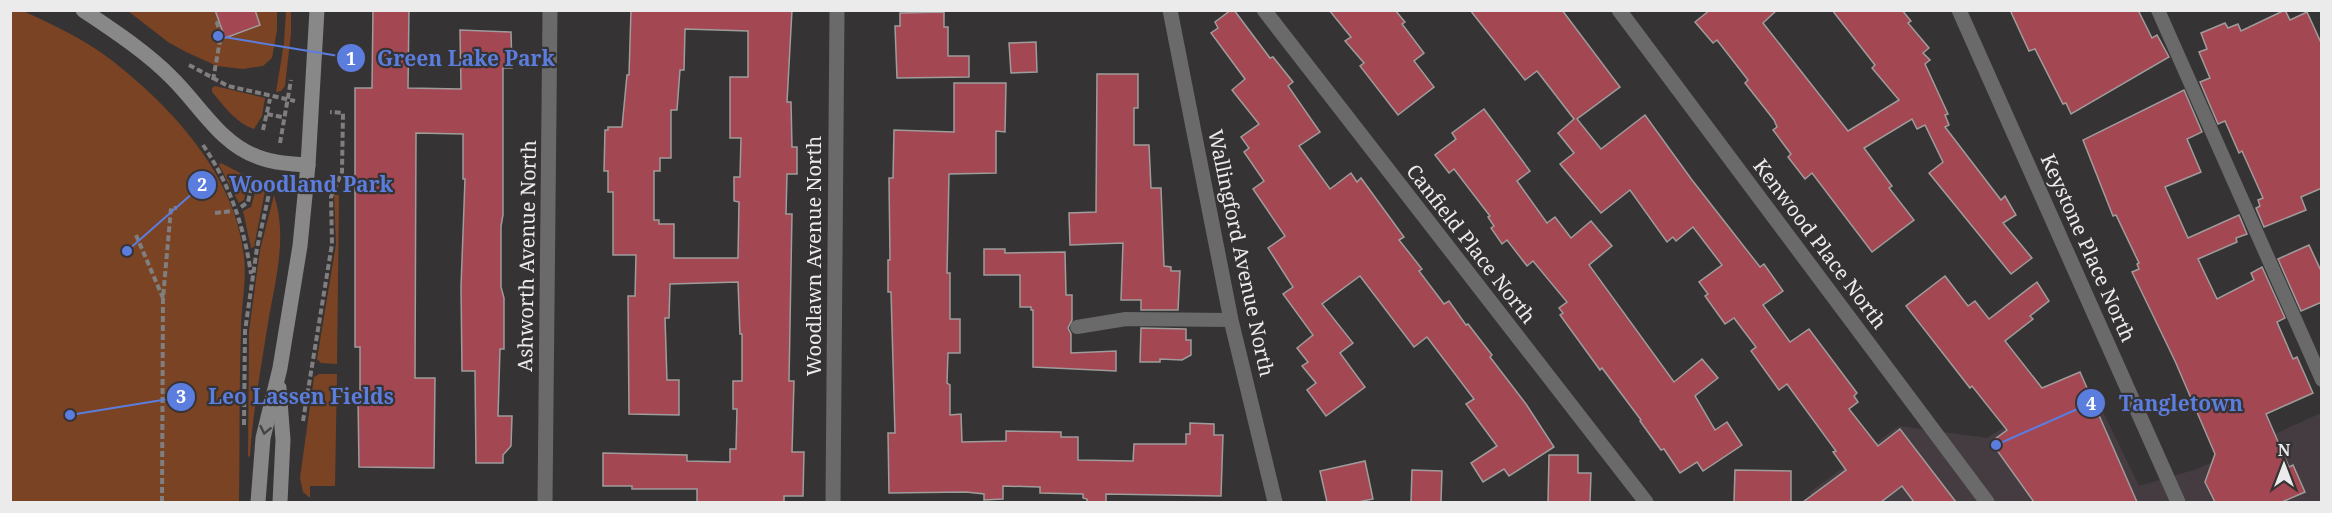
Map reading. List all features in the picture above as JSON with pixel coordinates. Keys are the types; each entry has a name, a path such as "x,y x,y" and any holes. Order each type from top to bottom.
{"main road":[{"path":"83,10 151,58 190,96 227,139 241,150 276,162 308,165"},
{"path":"258,502 263,438 278,373 300,246 308,165 317,10"},
{"path":"278,373 283,440 279,502"}],"street":[{"name":"Ashworth Avenue North","path":"545,502 550,10"},
{"name":"Woodlawn Avenue North","path":"833,502 837,10"},
{"name":"Wallingford Avenue North","path":"1170,10 1231,320 1275,502"},
{"name":"Canfield Place North","path":"1264,10 1646,502"},
{"name":"Kenwood Place North","path":"1619,10 1987,502"},
{"name":"Keystone Place North","path":"1959,10 2178,502"}],"lane":[{"path":"2158,10 2322,380"},
{"path":"1077,327 1126,320 1231,320"}],"path":[{"path":"213,80 221,35 217,23 219,22"},
{"path":"186,63 213,80 245,91 289,99 284,128"},
{"path":"263,130 270,99"},
{"path":"309,377 332,244 331,197 342,172 343,113 333,113"},
{"path":"267,114 282,117"},
{"path":"203,145 221,175 237,209 248,251 252,278"},
{"path":"241,207 248,202 253,179"},
{"path":"244,436 245,331 252,278 270,189"},
{"path":"162,502 163,298 171,208 177,208"},
{"path":"214,213 233,211"},
{"path":"136,235 163,298"}],"shaded area":[{"path":"10,11 23,11 90,45 110,59 156,99 178,121 197,146 214,171 228,199 238,227 245,266 240,351 239,502 11,502"},
{"path":"128,11 277,11 277,30 272,58 263,66 243,69 217,66 168,42"},
{"path":"286,11 291,11 291,33 285,86 281,91 276,92 284,43"},
{"path":"215,86 265,98 262,116 254,129 242,123 226,108 212,92"},
{"path":"221,163 244,175 247,186 244,200 239,203 219,165"},
{"path":"263,184 265,191 254,247 251,248 243,211 251,207 256,189"},
{"path":"274,195 280,227 279,259 253,422 250,456 248,457 249,331 260,250"},
{"path":"334,195 339,195 337,364 321,363 317,359 336,244"},
{"path":"319,374 337,374 335,486 310,486 310,498 303,492 300,478 314,377"},
{"path":"2092,389 2139,486 2197,469 2321,413 2321,502 1816,502 1809,493 1899,426 1987,438 2009,424"}],"building":[{"path":"215,10 255,10 260,25 225,38"},
{"path":"373,10 409,10 408,88 461,89 460,30 511,32 512,68 503,68 501,287 504,298 504,349 500,349 498,416 512,416 511,446 503,455 503,463 476,463 475,371 462,371 461,287 465,179 463,179 463,134 416,133 415,378 435,378 434,468 359,467 360,347 355,347 355,88 372,88"},
{"path":"631,10 792,10 787,102 791,102 792,147 797,147 797,174 787,174 786,214 792,214 789,381 794,381 792,452 804,452 803,496 784,496 784,502 697,502 697,489 632,489 632,486 603,486 603,453 687,455 687,461 730,462 730,449 736,449 737,409 733,409 733,381 742,381 742,334 740,334 738,282 670,284 669,318 665,318 667,380 679,380 679,415 629,414 628,296 635,296 636,255 613,255 613,192 608,192 608,171 604,171 605,130 608,130 608,127 622,127 627,75 629,75","holes":["685,29 748,31 748,77 730,77 730,138 741,138 740,177 734,177 734,201 739,202 738,258 674,258 674,224 659,224 659,220 654,220 654,171 660,171 660,158 671,158 671,110 677,110 680,70 684,70"]},
{"path":"1234,10 1270,58 1273,57 1293,82 1288,86 1320,132 1299,146 1330,189 1351,173 1357,182 1361,178 1404,237 1399,240 1422,269 1419,271 1444,304 1449,301 1492,355 1490,357 1526,404 1554,447 1509,476 1504,469 1483,482 1471,463 1497,446 1466,404 1474,399 1427,337 1414,347 1360,276 1322,304 1353,343 1340,353 1365,387 1326,416 1307,390 1316,383 1302,366 1308,362 1297,348 1313,335 1283,294 1293,287 1268,248 1285,236 1253,189 1264,181 1244,152 1249,148 1241,137 1259,124 1232,90 1245,79 1211,33 1218,28 1215,22"},
{"path":"1329,10 1395,10 1405,22 1402,24 1424,53 1414,61 1434,87 1398,115 1360,66 1364,63 1345,41 1351,37"},
{"path":"1470,10 1562,10 1620,87 1577,119 1601,149 1645,115 1760,267 1764,264 1783,291 1763,305 1790,342 1809,329 1857,393 1854,396 1858,402 1849,409 1878,446 1900,429 1956,502 1914,502 1902,486 1881,502 1803,502 1846,470 1833,452 1836,451 1787,384 1779,390 1751,351 1756,347 1734,318 1725,324 1705,296 1708,294 1699,282 1722,265 1693,227 1676,241 1673,237 1667,242 1630,190 1601,213 1560,164 1574,153 1558,133 1574,119 1537,71 1525,80"},
{"path":"1710,10 1777,10 1763,23 1848,131 1899,100 1872,68 1875,65 1832,10 1902,10 1911,21 1908,23 1929,48 1923,53 1930,60 1925,64 1948,114 1945,115 1949,125 1945,127 2001,200 2005,196 2016,215 2003,223 2032,258 2011,274 1929,173 1943,162 1925,125 1917,129 1912,119 1864,148 1892,186 1889,188 1914,220 1872,252 1812,173 1805,179 1788,157 1791,154 1773,130 1777,127 1774,120 1745,83 1748,80 1717,40 1713,43 1695,22"},
{"path":"2010,10 2138,10 2152,38 2157,35 2169,57 2071,114 2066,103 2063,104 2035,49 2029,51"},
{"path":"2285,10 2290,20 2307,12 2322,45 2322,188 2301,197 2306,210 2264,227 2256,208 2260,206 2258,200 2263,198 2242,151 2239,153 2225,121 2218,124 2200,82 2210,78 2199,52 2207,49 2201,33 2225,23 2228,28 2238,24 2241,31"},
{"path":"944,12 944,27 948,27 948,56 969,56 969,77 897,78 895,26 900,26 900,13"},
{"path":"1036,42 1037,72 1011,73 1009,43"},
{"path":"1097,74 1138,74 1138,108 1134,108 1134,145 1149,145 1151,188 1161,188 1164,266 1171,267 1171,271 1180,271 1178,310 1141,310 1141,300 1121,300 1123,243 1070,245 1069,213 1096,212"},
{"path":"954,83 1006,83 1005,132 996,131 996,173 949,174 947,273 950,273 950,319 960,319 960,353 948,353 947,383 950,385 950,415 961,414 962,442 1006,441 1006,431 1061,432 1061,437 1078,437 1078,460 1133,461 1134,444 1186,444 1186,434 1190,434 1190,423 1214,424 1214,435 1223,435 1221,496 1106,494 1106,502 1087,502 1083,494 1040,493 1040,487 1003,486 1003,499 984,500 984,494 966,492 889,493 888,433 895,433 891,292 888,292 889,178 893,178 894,130 954,132"},
{"path":"2184,90 2202,132 2187,139 2201,172 2165,187 2188,238 2239,215 2247,234 2236,238 2237,242 2198,259 2217,299 2254,280 2251,273 2262,267 2285,318 2277,322 2293,359 2297,357 2313,393 2266,414 2289,467 2293,465 2305,492 2282,502 2215,502 2205,482 2215,454 2175,361 2132,272 2139,269 2137,264 2139,263 2116,215 2113,216 2083,140"},
{"path":"1484,109 1530,171 1517,181 1547,223 1555,217 1571,238 1591,221 1612,246 1589,265 1674,382 1702,359 1718,378 1695,396 1715,430 1727,422 1742,445 1703,471 1697,462 1680,473 1560,315 1563,313 1559,308 1567,302 1533,261 1527,266 1507,240 1502,244 1491,228 1494,226 1488,217 1490,216 1454,169 1449,173 1435,155 1456,139 1452,133"},
{"path":"2309,245 2322,273 2322,302 2301,311 2278,259"},
{"path":"984,249 1005,249 1005,253 1065,252 1066,295 1072,295 1072,320 1068,328 1071,334 1071,353 1116,351 1116,371 1033,367 1033,310 1031,307 1020,307 1020,275 984,275"},
{"path":"1945,276 1968,306 1975,301 1989,319 2037,282 2049,301 2030,316 2033,319 2005,341 2042,388 2080,372 2137,502 2034,502 1991,442 2007,430 1972,386 1970,388 1906,306"},
{"path":"1141,328 1186,329 1186,340 1191,340 1191,355 1182,360 1160,359 1160,362 1140,362"},
{"path":"1549,455 1578,455 1578,473 1591,473 1590,502 1548,502"},
{"path":"1365,461 1373,499 1358,502 1327,502 1320,471"},
{"path":"1412,470 1442,471 1441,502 1411,502"},
{"path":"1735,470 1791,471 1791,502 1734,502"}],"place":[{"name":"Green Lake Park","path":"218,36"},
{"name":"Woodland Park","path":"127,251"},
{"name":"Leo Lassen Fields","path":"70,415"},
{"name":"Tangletown","path":"1996,445"}]}
